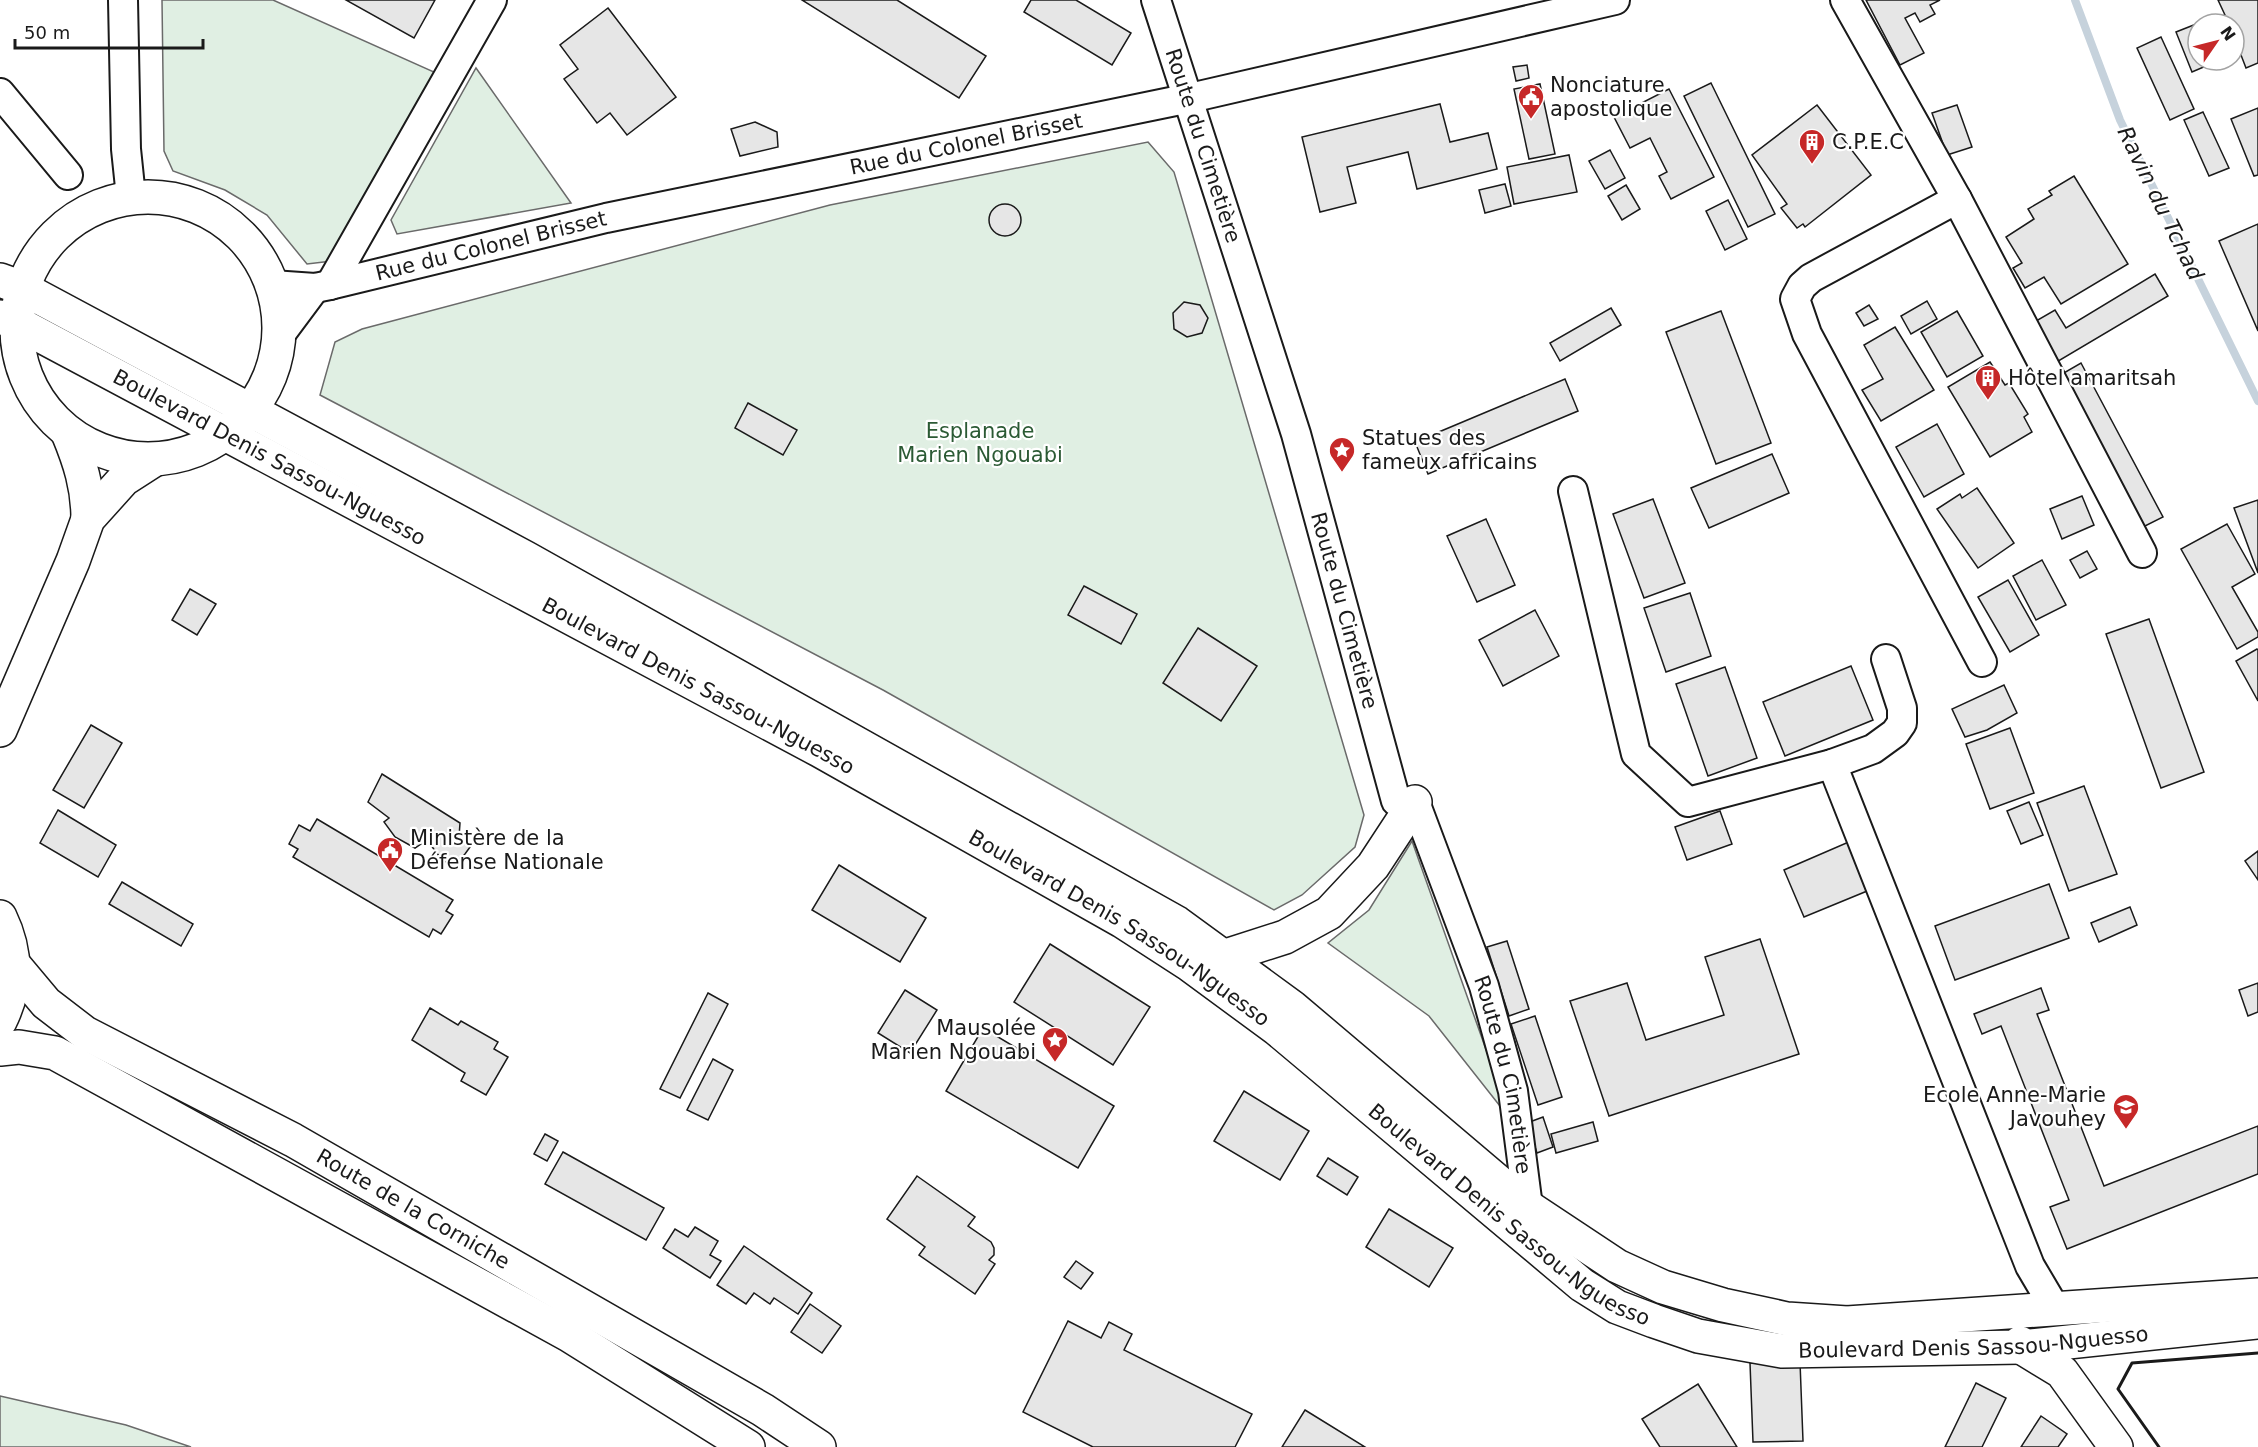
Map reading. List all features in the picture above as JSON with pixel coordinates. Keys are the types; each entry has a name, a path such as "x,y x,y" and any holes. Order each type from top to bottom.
{"main road":[{"path":"0,730 73,561 88,519 88,493 83,468 68,433 40,402 22,365 8,320 11,284 63,227 95,207 131,197 166,198 201,207 231,227 256,253 272,285 280,335 272,375 252,411 227,435 192,453 152,461 108,454 68,433"},
{"name":"Boulevard Denis Sassou-Nguesso","path":"11,284 526,558 1177,923 1226,956 1292,1007 1528,1207 1617,1266 1663,1287 1723,1305 1786,1319 1847,1323 2258,1295"},
{"name":"Boulevard Denis Sassou-Nguesso","path":"8,320 819,750 1122,921 1190,965 1276,1029 1582,1285 1617,1307 1698,1336 1782,1351 2021,1347 2064,1357 2258,1322"},
{"path":"88,519 124,480 152,461"},
{"path":"1226,956 1285,937 1329,913 1373,866 1415,802"},
{"path":"0,917 6,929 15,966 9,1004 0,1021"},
{"name":"Route de la Corniche","path":"15,966 46,1003 85,1033 293,1140 763,1410 819,1447"},
{"name":"Route de la Corniche","path":"0,1049 19,1047 55,1053 569,1335 748,1447"},
{"path":"2056,1310 2064,1357 2116,1447"},
{"path":"2010,1313 2021,1347"}],"street":[{"path":"123,0 126,149 131,197"},
{"path":"280,335 323,286 492,0"},
{"name":"Route du Cimetière","path":"1156,0 1190,98 1296,434 1396,801 1415,802 1487,996 1513,1091 1528,1207"},
{"name":"Rue du Colonel Brisset","path":"272,285 323,286 606,218 1190,98 1616,0"},
{"path":"1845,0 1957,199 2142,553"},
{"path":"0,93 68,176"},
{"path":"1957,199 1811,278 1802,286 1795,298 1808,334 1982,662"},
{"path":"1574,491 1636,754 1688,802 1832,764 1873,749 1895,733 1902,723 1902,708 1886,659"},
{"path":"1832,764 2030,1266 2056,1310"},
{"path":"2010,1313 2030,1266"}],"green space":[{"path":"162,0 273,0 434,72 332,261 307,264 267,215 225,190 173,171 164,151"},
{"path":"476,68 571,203 397,234 391,220"},
{"name":"Esplanade Marien Ngouabi","path":"1148,142 1174,172 1364,815 1355,847 1302,895 1274,910 883,690 320,395 335,342 362,329 830,205"},
{"path":"1412,841 1511,1120 1429,1016 1328,943 1369,910"},
{"path":"0,1396 126,1425 191,1447 0,1447"}],"building":[{"path":"346,0 435,0 414,38"},
{"path":"802,0 897,0 986,56 959,98"},
{"path":"1031,0 1076,0 1131,33 1112,65 1024,12"},
{"path":"1866,0 1940,0 1930,5 1935,14 1920,22 1915,13 1905,18 1924,53 1900,65"},
{"path":"2218,0 2258,0 2258,63 2246,68 2246,12 2224,12"},
{"path":"608,8 676,97 627,135 610,113 597,123 564,79 578,69 560,45"},
{"path":"2186,28 2186,57 2176,32"},
{"path":"2161,37 2194,109 2170,120 2137,48"},
{"path":"1527,65 1529,78 1516,81 1513,67"},
{"path":"1711,83 1775,214 1748,227 1684,96"},
{"path":"1540,84 1555,154 1529,159 1514,89"},
{"path":"1669,89 1714,177 1671,199 1659,176 1667,172 1650,138 1630,148 1614,117"},
{"path":"1440,104 1450,142 1488,133 1497,169 1417,189 1408,152 1347,167 1356,203 1320,212 1302,137"},
{"name":"C.P.E.C","path":"1817,105 1871,175 1805,227 1803,224 1797,228 1781,208 1787,204 1752,155"},
{"path":"1957,105 1972,147 1947,155 1932,113"},
{"path":"2258,108 2258,175 2254,176 2231,119"},
{"path":"2203,112 2229,168 2209,176 2184,120"},
{"path":"755,122 777,132 778,147 740,156 731,129"},
{"path":"1610,150 1625,178 1605,189 1589,161"},
{"path":"1569,155 1577,192 1514,204 1507,167"},
{"path":"2074,176 2128,264 2061,304 2044,277 2025,288 2013,268 2022,263 2006,237 2034,219 2028,209 2052,195 2049,191"},
{"path":"1505,184 1511,206 1485,213 1479,190"},
{"path":"1626,185 1640,209 1622,220 1608,196"},
{"path":"1728,200 1747,239 1725,250 1706,211"},
{"path":"1005,204 1016,209 1021,220 1016,231 1005,236 994,231 989,220 994,209"},
{"path":"2258,224 2258,331 2219,241"},
{"path":"2155,274 2168,296 2055,363 2031,324 2055,310 2066,328"},
{"path":"1927,301 1937,319 1911,334 1901,316"},
{"path":"1184,302 1200,305 1208,318 1202,333 1187,337 1174,329 1173,313"},
{"path":"1869,305 1878,319 1864,326 1856,313"},
{"path":"1611,308 1621,325 1560,361 1550,343"},
{"path":"1721,311 1771,443 1716,464 1666,332"},
{"path":"1957,311 1983,356 1947,377 1921,332"},
{"path":"1895,327 1934,390 1881,421 1862,390 1883,379 1864,345"},
{"name":"Hôtel amaritsah","path":"1990,362 2005,385 2009,383 2028,414 2024,417 2032,432 1990,457 1948,387"},
{"path":"2081,363 2163,517 2143,527 2062,374"},
{"path":"1565,379 1578,411 1428,474 1415,442"},
{"path":"748,403 797,430 783,455 735,428"},
{"path":"1937,424 1964,474 1924,497 1896,447"},
{"path":"1772,454 1789,493 1709,528 1691,488"},
{"path":"1977,488 2014,543 1978,568 1937,509 1960,494 1962,498"},
{"path":"2082,496 2094,525 2062,539 2050,509"},
{"path":"1653,499 1685,583 1644,598 1613,514"},
{"path":"2258,500 2258,573 2234,508"},
{"path":"1486,519 1515,585 1477,602 1447,536"},
{"path":"2227,524 2255,574 2232,587 2258,632 2258,637 2237,649 2181,549"},
{"path":"2087,551 2097,569 2080,578 2070,560"},
{"path":"2042,560 2066,605 2036,620 2013,576"},
{"path":"2008,580 2039,635 2010,652 1978,597"},
{"path":"1084,586 1137,614 1121,644 1068,615"},
{"path":"190,589 216,604 197,635 172,620"},
{"path":"1690,593 1711,656 1666,672 1644,608"},
{"path":"1535,610 1559,656 1503,686 1479,640"},
{"path":"2149,619 2204,772 2161,788 2106,634"},
{"path":"1198,628 1257,666 1221,721 1163,683"},
{"path":"2258,650 2258,701 2236,661"},
{"path":"1851,666 1873,720 1785,756 1763,702"},
{"path":"1725,667 1757,758 1708,776 1676,684"},
{"path":"2004,685 2017,713 1987,730 1965,737 1952,709"},
{"path":"91,725 122,743 84,808 53,790"},
{"path":"2010,728 2034,793 1990,809 1966,744"},
{"path":"382,774 460,823 459,837 470,847 465,854 452,865 442,860 427,840 415,848 395,837 384,822 389,818 368,802"},
{"path":"2084,786 2117,874 2069,891 2037,803"},
{"path":"2029,802 2043,835 2021,844 2007,811"},
{"path":"58,810 116,845 98,877 40,843"},
{"path":"1720,811 1732,844 1687,860 1675,827"},
{"path":"317,819 453,900 446,911 453,915 441,934 433,929 429,937 293,857 298,849 289,844 299,825 310,831"},
{"path":"1851,841 1872,889 1804,917 1784,870"},
{"path":"2258,851 2258,880 2245,861"},
{"path":"839,865 926,918 900,962 812,910"},
{"path":"122,882 193,924 181,946 109,904"},
{"path":"2049,884 2069,938 1955,980 1935,926"},
{"path":"2130,907 2137,925 2099,942 2091,923"},
{"path":"1760,939 1799,1054 1609,1116 1570,1001 1627,983 1646,1040 1724,1015 1705,957"},
{"path":"1507,941 1529,1009 1509,1016 1487,947"},
{"path":"1050,944 1150,1007 1113,1065 1014,1002"},
{"path":"2258,983 2258,1012 2248,1016 2239,990"},
{"path":"2041,988 2049,1010 2037,1014 2104,1186 2258,1126 2258,1174 2067,1249 2050,1207 2069,1200 2001,1026 1982,1034 1974,1014"},
{"path":"905,990 937,1010 910,1053 878,1033"},
{"path":"708,993 728,1004 680,1098 660,1089"},
{"path":"430,1008 458,1025 461,1021 498,1042 494,1049 508,1057 486,1095 461,1081 465,1073 412,1040"},
{"path":"1535,1016 1562,1097 1538,1105 1511,1024"},
{"path":"983,1028 1114,1106 1078,1168 946,1091"},
{"path":"713,1059 733,1070 708,1120 687,1110"},
{"path":"1244,1091 1309,1131 1280,1180 1214,1141"},
{"path":"1543,1117 1553,1147 1537,1153 1527,1123"},
{"path":"1593,1122 1598,1141 1556,1153 1551,1134"},
{"path":"545,1134 558,1141 547,1161 534,1154"},
{"path":"563,1152 664,1208 646,1240 545,1184"},
{"path":"1328,1158 1358,1177 1347,1195 1317,1176"},
{"path":"917,1176 975,1217 968,1226 991,1242 994,1248 994,1255 989,1260 995,1264 975,1294 919,1255 925,1247 887,1219"},
{"path":"1389,1209 1453,1248 1429,1287 1366,1247"},
{"path":"695,1227 718,1241 710,1255 721,1261 710,1278 663,1248 675,1229 688,1237"},
{"path":"744,1246 812,1293 798,1314 774,1298 770,1304 754,1293 746,1304 717,1285"},
{"path":"1076,1261 1093,1273 1081,1289 1064,1277"},
{"path":"810,1304 841,1326 822,1353 791,1332"},
{"path":"1068,1321 1101,1338 1109,1322 1132,1334 1124,1350 1252,1414 1235,1447 1093,1447 1023,1412"},
{"path":"1800,1362 1803,1441 1753,1442 1750,1363"},
{"path":"1976,1383 2006,1398 1982,1447 1945,1447"},
{"path":"1698,1384 1737,1447 1660,1447 1642,1419"},
{"path":"1305,1410 1365,1447 1282,1447"},
{"path":"2041,1416 2067,1434 2058,1447 2021,1447"}],"waterway":[{"name":"Ravin du Tchad","path":"2075,0 2120,120 2258,401"}],"wall":[{"path":"2159,1447 2118,1389 2132,1363 2258,1353"}],"place":[{"name":"Nonciature apostolique","path":"1531,120"},
{"name":"C.P.E.C","path":"1812,165"},
{"name":"Hôtel amaritsah","path":"1988,401"},
{"name":"Statues des fameux africains","path":"1342,473"},
{"name":"Ministère de la Défense Nationale","path":"390,873"},
{"name":"Mausolée Marien Ngouabi","path":"1055,1063"},
{"name":"Ecole Anne-Marie Javouhey","path":"2126,1130"}]}
